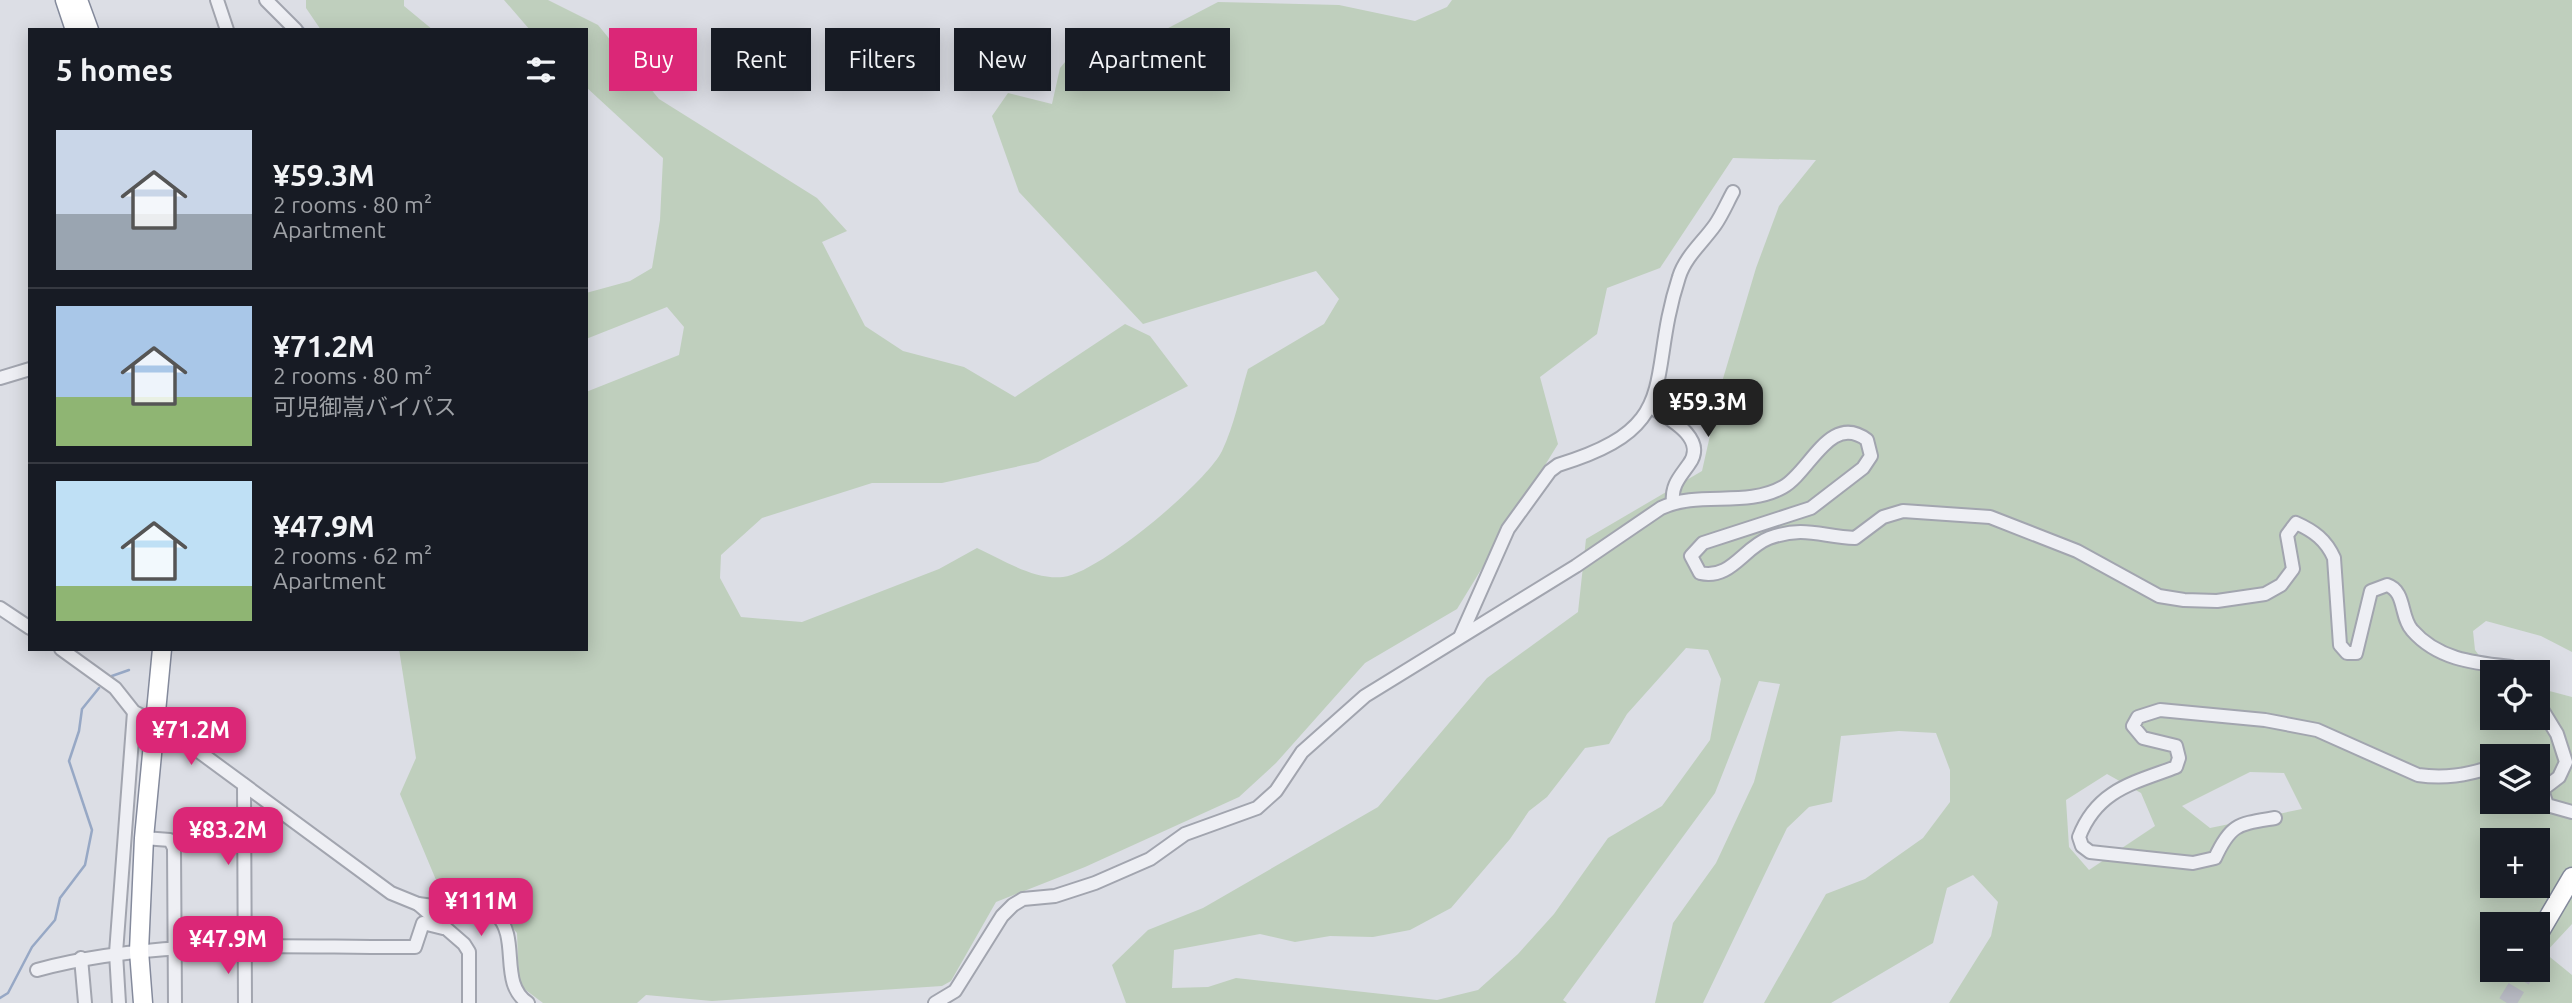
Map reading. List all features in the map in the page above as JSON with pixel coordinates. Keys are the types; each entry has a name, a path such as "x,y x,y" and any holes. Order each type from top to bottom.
{"highway":[{"path":"65,0 74,28"},
{"path":"78,0 88,28"},
{"path":"143,1003 139,951 153,722 152,651"},
{"path":"153,722 158,713 162,651"},
{"path":"2550,919 2572,877"},
{"path":"2550,925 2572,893"}],"street":[{"path":"217,0 226,28"},
{"path":"266,0 294,28"},
{"path":"1461,635 1508,529 1550,471 1558,465 1614,444 1629,433 1651,407 1679,276 1717,222 1733,192"},
{"path":"0,385 0,378 28,370"},
{"path":"1651,407 1682,425 1693,446 1691,462 1674,485 1673,503"},
{"path":"935,1003 956,991 1002,916 1013,905 1023,899 1055,896 1095,883 1150,859 1185,834 1257,808 1276,790 1302,752 1380,685 1673,503 1734,499 1781,489 1797,479 1828,440 1854,432 1867,440 1871,448 1869,462 1863,468 1811,508 1703,543 1691,556 1695,568 1700,573 1718,574 1757,544 1798,531 1855,538 1883,517 1910,510 1998,519 2077,551 2159,596 2217,601 2250,598 2281,585 2293,569 2287,535 2296,523 2313,531 2329,546 2334,558 2340,645 2347,653 2356,653 2371,591 2386,585 2397,592 2410,629 2448,656 2480,662"},
{"path":"0,608 28,627"},
{"path":"64,651 115,688 134,712 167,728 374,883 418,904 496,914 505,923 509,934 514,986 519,997 528,1003"},
{"path":"2275,818 2235,826 2225,835 2215,858 2193,863 2090,852 2082,846 2079,837 2086,818 2113,792 2176,767 2179,758 2176,746 2143,738 2133,726 2138,717 2160,710 2265,720 2316,730 2418,775 2454,777 2480,770"},
{"path":"119,1003 116,953 134,712"},
{"path":"2550,723 2566,761 2559,777 2550,779"},
{"path":"244,785 245,1003"},
{"path":"2550,806 2572,812"},
{"path":"144,838 170,840 174,848 175,1003"},
{"path":"418,904 464,944 469,952 469,1003"},
{"path":"37,970 81,958 139,951 415,947 423,923 443,928"},
{"path":"81,958 85,1003"}],"green space":[{"path":"306,0 404,0 404,6 431,28 320,28 306,8"},
{"path":"504,0 548,0 598,25 609,38 609,91 652,91 659,99 817,198 847,231 822,242 865,326 903,351 964,367 1015,397 1125,324 1150,336 1188,386 1038,462 942,483 872,483 762,518 721,555 720,578 741,617 802,622 939,569 977,548 1019,568 1041,575 1063,577 1080,572 1125,544 1150,524 1212,465 1222,451 1230,431 1248,369 1324,324 1339,299 1316,271 1143,324 1019,192 992,116 1008,93 1052,104 1060,68 1065,62 1065,91 1230,91 1230,28 1168,28 1218,2 1339,5 1415,21 1447,7 1452,0 2572,0 2572,652 2541,636 2486,621 2473,631 2475,650 2482,660 2480,660 2480,730 2550,730 2550,691 2572,697 2572,924 2550,948 2550,912 2480,912 2480,982 2550,982 2550,957 2572,975 2572,1003 1949,1003 1991,936 1998,902 1973,875 1947,888 1933,943 1831,1003 1764,1003 1826,894 1865,879 1923,838 1950,802 1950,770 1936,733 1899,731 1841,736 1832,802 1809,807 1787,828 1703,1003 1655,1003 1673,923 1716,863 1754,782 1780,684 1759,681 1715,793 1563,1000 1567,1003 1126,1003 1112,965 1148,930 1203,908 1378,807 1487,678 1578,612 1586,539 1702,471 1722,382 1756,268 1779,206 1816,160 1733,158 1660,268 1607,288 1597,334 1540,377 1558,444 1457,609 1365,663 1276,763 1239,797 1085,867 996,902 951,981 942,986 712,1001 646,995 637,1003 543,1003 519,985 517,933 493,905 444,899 400,794 416,758 399,651 588,651 588,391 679,355 684,327 667,307 588,338 588,292 630,281 652,268 660,220 663,158 588,89 588,28 528,28","holes":["1686,648 1708,650 1721,679 1710,740 1662,806 1608,838 1554,914 1518,954 1478,990 1437,1000 1236,978 1208,987 1172,988 1174,950 1260,934 1295,942 1330,936 1373,937 1410,930 1451,908 1510,839 1529,811 1547,797 1585,748 1609,744 1627,714","2250,772 2284,773 2302,809 2210,828 2182,806","2107,774 2141,793 2155,826 2089,870 2069,847 2066,800"]}],"waterway":[{"path":"296,22 303,28"},
{"path":"109,677 129,670"},
{"path":"0,998 8,993 32,947 55,920 60,898 85,865 92,830 69,761 79,731 82,709 99,688"}],"tunnel":[{"path":"2507,1003 2520,982"}]}
